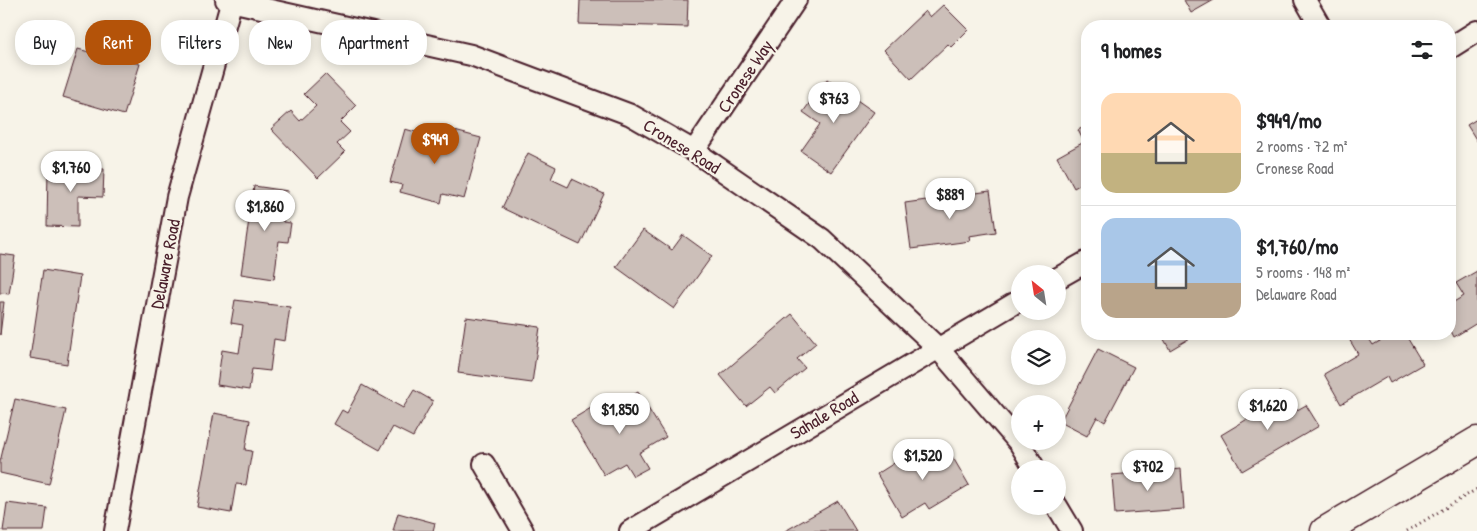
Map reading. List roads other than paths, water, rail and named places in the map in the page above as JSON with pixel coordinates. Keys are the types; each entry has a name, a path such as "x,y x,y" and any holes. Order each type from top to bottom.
{"main road":[{"path":"1325,531 1477,441"}],"street":[{"name":"Cronese Way","path":"694,152 796,0"},
{"path":"1305,0 1317,20"},
{"name":"Cronese Road","path":"230,1 471,55 631,115 694,152 822,239 937,348 1020,444 1030,460"},
{"name":"Delaware Road","path":"115,531 177,197 230,1"},
{"path":"1456,44 1477,31"},
{"path":"1066,273 1081,265"},
{"name":"Sahale Road","path":"630,531 1011,305"},
{"path":"484,464 524,531"},
{"path":"1062,515 1072,531"}]}
